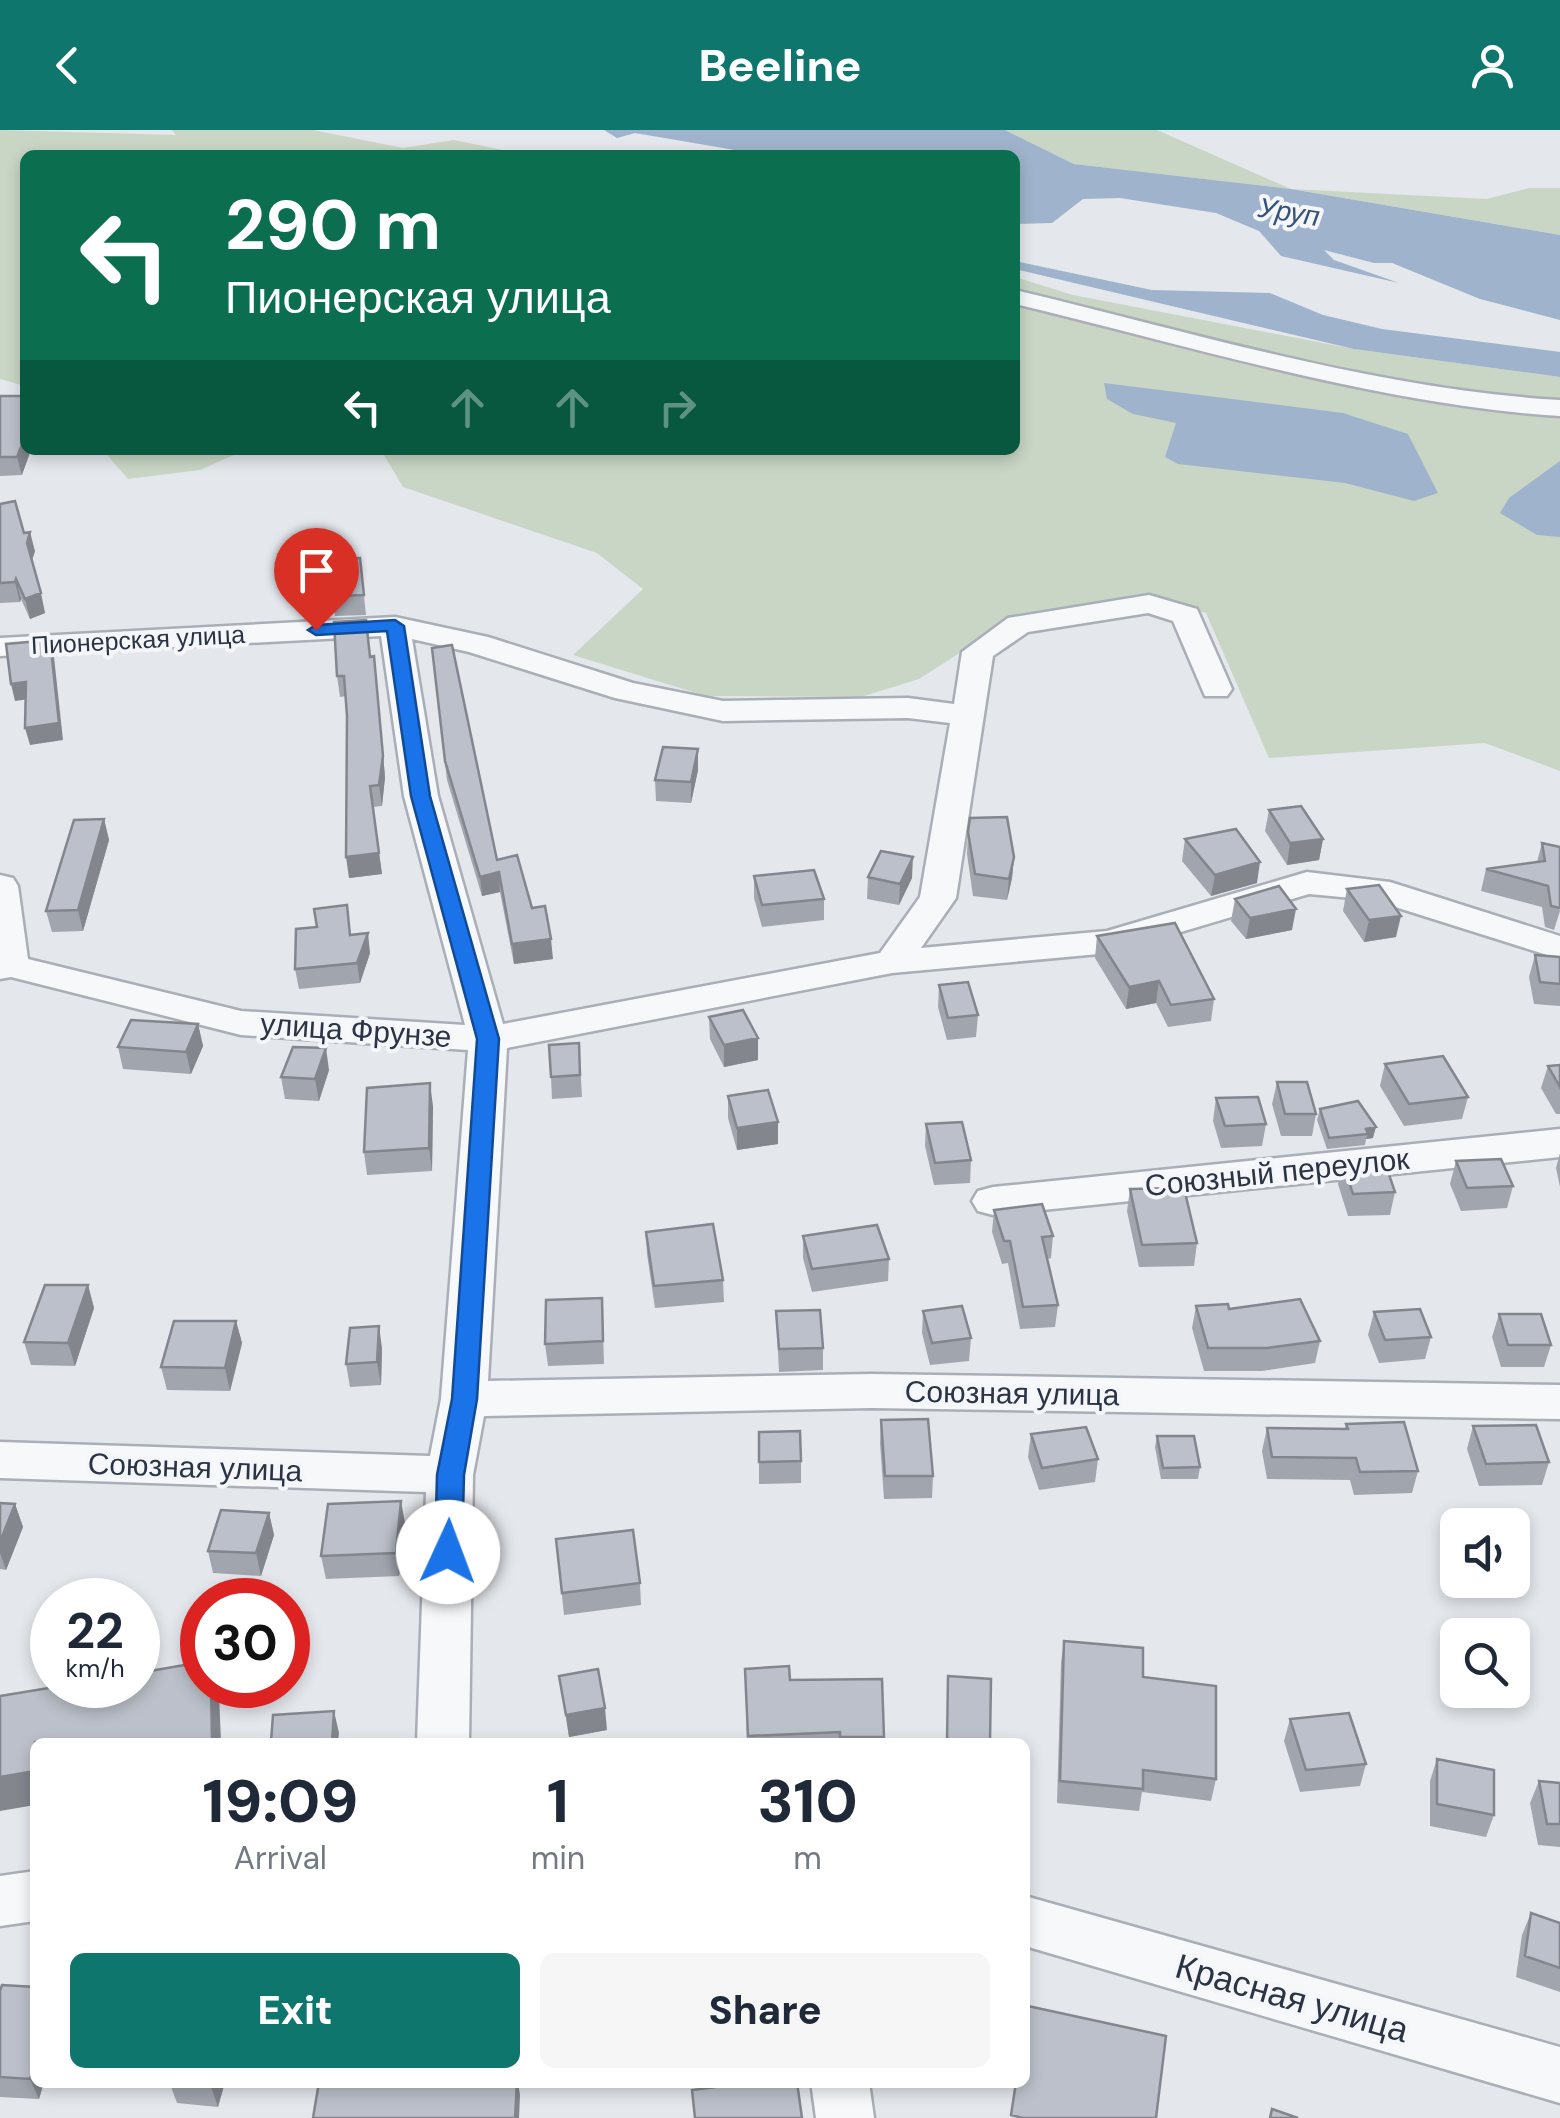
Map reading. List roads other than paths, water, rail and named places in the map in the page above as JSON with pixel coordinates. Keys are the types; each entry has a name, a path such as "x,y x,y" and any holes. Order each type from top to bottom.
{"street":[{"path":"1020,299 1410,390 1491,404 1560,408"},
{"path":"892,962 938,898 978,652 1019,624 1150,604 1186,616 1216,688"},
{"path":"444,1738 450,1475 464,1399 488,1039 421,796 395,626 477,644 626,690 723,711 908,708 966,715"},
{"name":"Пионерская улица","path":"0,648 395,626"},
{"name":"улица Фрунзе","path":"5,967 241,1023 488,1039 892,962 1110,942 1307,882 1377,890 1560,948"},
{"path":"0,886 5,967"},
{"name":"Союзный переулок","path":"993,1201 1560,1143"},
{"name":"Союзная улица","path":"464,1399 871,1390 1560,1402"},
{"name":"Союзная улица","path":"0,1460 450,1475"},
{"path":"0,1902 30,1897"},
{"name":"Красная улица","path":"1030,1922 1560,2074"},
{"path":"841,2088 845,2118"}],"water":[{"name":"Уруп","path":"604,130 1005,130 1074,164 1291,189 1560,235 1560,320 1480,299 1392,263 1374,263 1324,250 1334,260 1399,283 1281,256 1259,231 1216,213 1120,198 1083,199 1052,223 1020,224 1020,150 735,150 635,133 617,138"},
{"path":"1020,262 1152,290 1270,293 1323,315 1382,329 1560,352 1560,377 1354,349 1020,270"},
{"path":"1104,383 1343,413 1408,434 1438,493 1414,501 1345,483 1178,464 1165,457 1176,423 1133,414 1107,399"},
{"path":"1560,461 1560,537 1537,535 1500,513 1509,498"}]}
